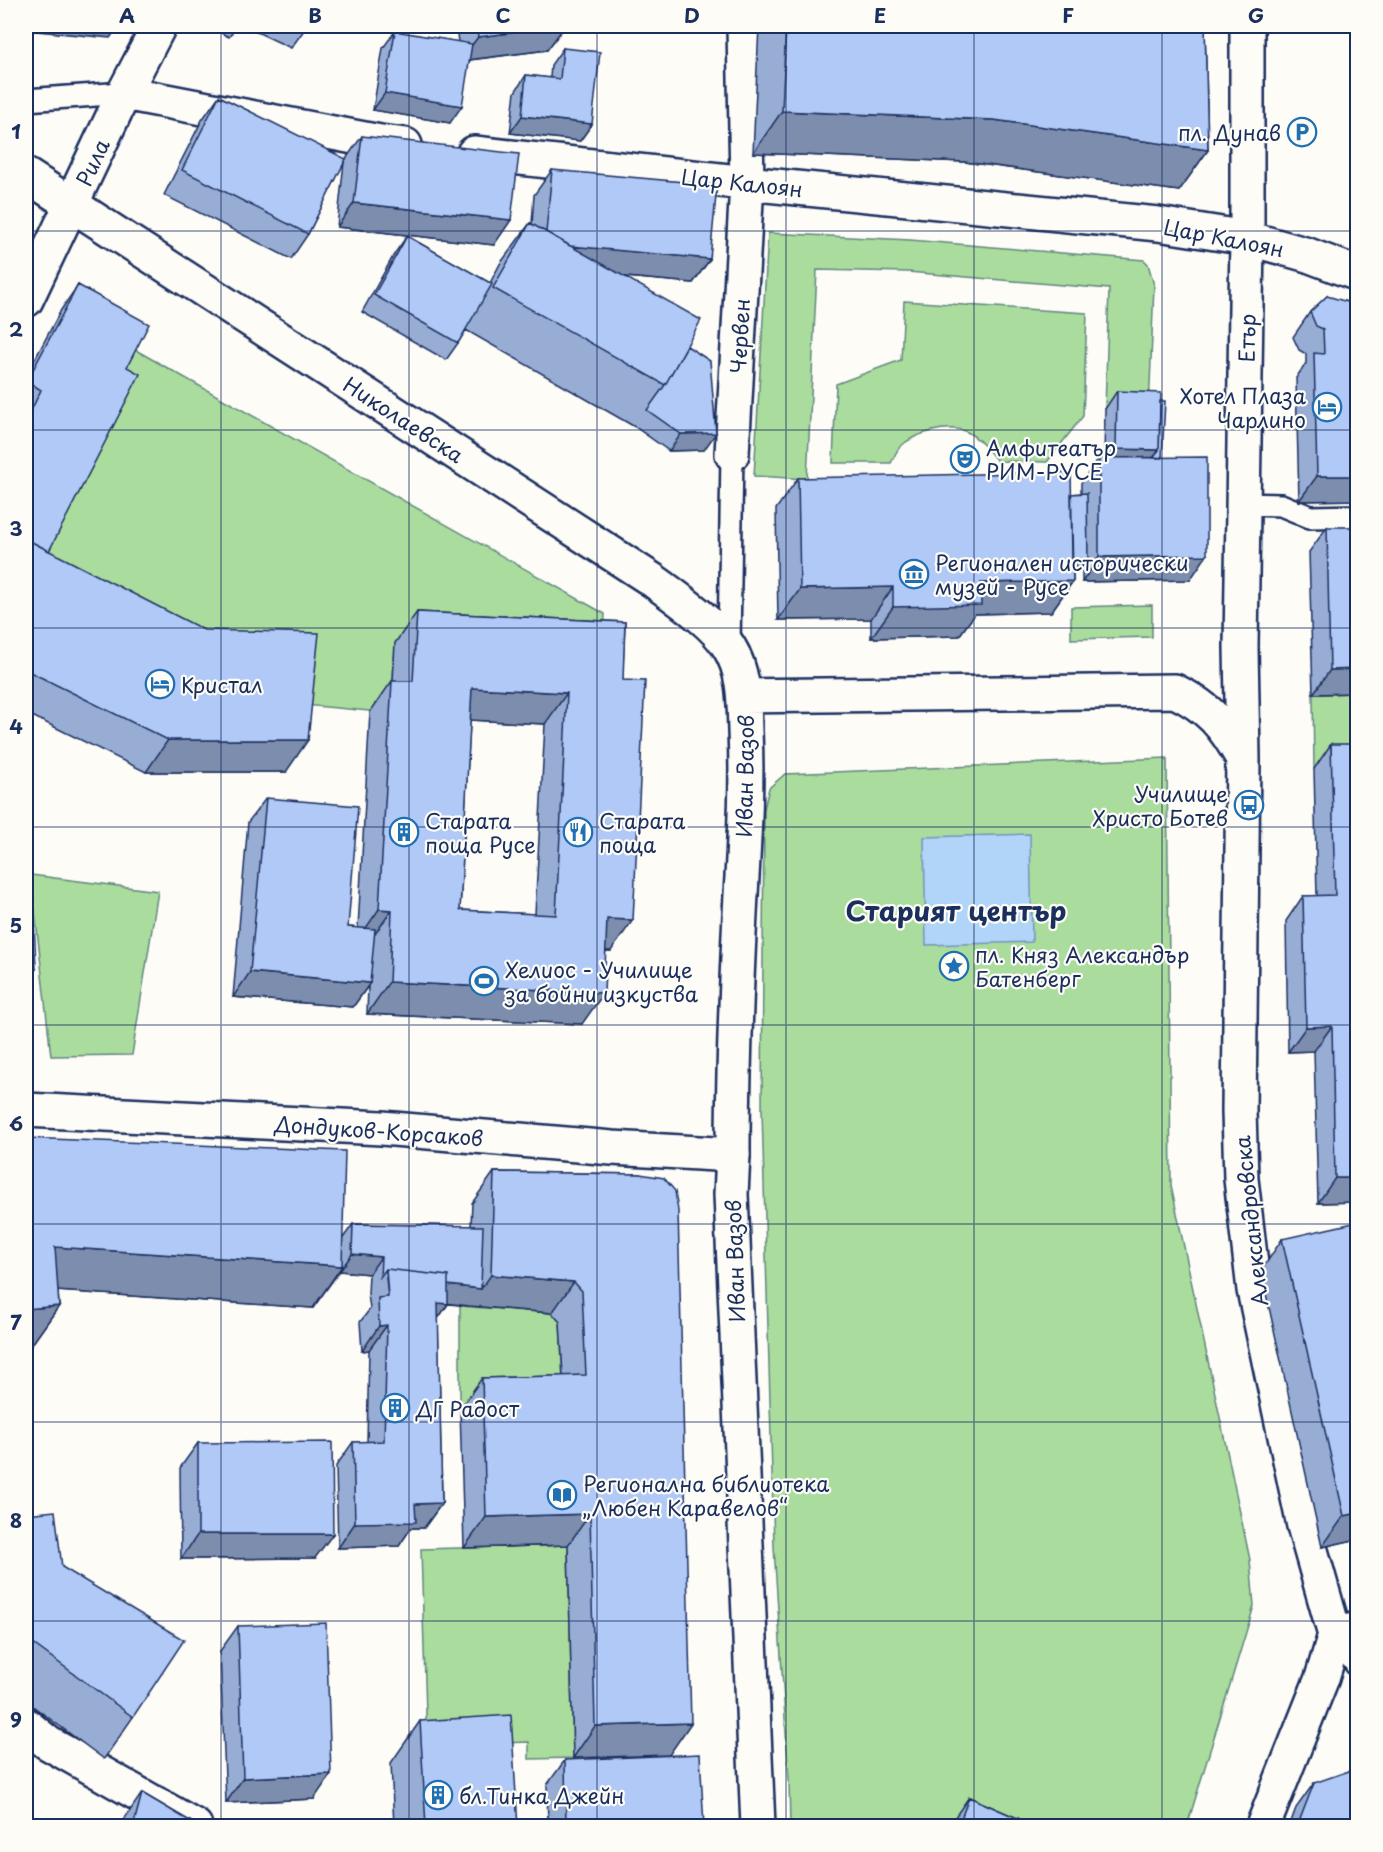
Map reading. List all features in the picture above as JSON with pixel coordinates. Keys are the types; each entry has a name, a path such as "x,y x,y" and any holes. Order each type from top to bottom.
{"street":[{"name":"Рила","path":"26,300 124,93 159,26"},
{"name":"Червен","path":"732,454 747,183 744,26"},
{"name":"Етър","path":"1243,759 1241,647 1247,238 1247,26"},
{"name":"Цар Калоян","path":"124,93 380,142 747,183 1158,224 1247,238 1308,255 1358,274"},
{"name":"Николаевска","path":"26,175 654,581 712,628 729,647 741,675 744,696"},
{"path":"744,696 1175,691 1196,701 1213,717 1230,736 1243,759"},
{"name":"Иван Вазов","path":"744,696 747,766 730,1194 758,1827"},
{"name":"Александровска","path":"1243,759 1239,1111 1241,1179 1254,1290 1304,1526 1346,1632"},
{"name":"Дондуков-Корсаков","path":"26,1110 382,1128 601,1147 733,1155"},
{"path":"1263,1827 1322,1678 1346,1632"},
{"path":"33,1738 195,1827"}],"lane":[{"path":"26,100 124,93"},
{"name":"Червен","path":"729,647 732,454"},
{"path":"1244,504 1281,505 1310,517 1358,516"},
{"name":"Александровска","path":"1346,1632 1358,1667"}],"green space":[{"path":"768,233 910,240 1144,260 1148,264 1154,285 1149,410 1105,409 1109,289 908,272 817,270 807,479 754,476"},
{"path":"904,301 1087,313 1083,416 1047,462 997,461 984,445 967,432 950,429 932,431 906,442 900,447 891,463 833,463 836,384 901,360"},
{"path":"132,348 605,614 603,653 395,643 391,713 293,704 28,584 109,392"},
{"path":"1152,605 1152,637 1071,639 1071,607"},
{"path":"1357,693 1357,768 1314,769 1313,694"},
{"path":"1167,758 1171,1185 1250,1560 1254,1606 1187,1826 790,1826 774,1547 762,1110 764,809 769,788 785,774"},
{"path":"31,875 158,891 132,1055 51,1056"},
{"path":"460,1306 552,1313 560,1322 564,1407 460,1409"},
{"path":"568,1545 573,1758 529,1759 529,1742 427,1746 421,1549"}],"water":[{"path":"1030,834 1032,942 926,945 924,837"}],"building":[{"path":"476,26 565,26 478,37"},
{"path":"786,26 1205,26 1208,150 994,120 782,111"},
{"path":"395,31 472,44 462,106 385,93"},
{"path":"563,48 600,52 592,124 522,116 526,75 560,79"},
{"path":"219,96 346,159 308,234 182,170"},
{"path":"362,136 519,154 511,220 354,203"},
{"path":"552,170 717,185 710,259 570,246 546,232"},
{"path":"530,223 701,320 665,385 493,288"},
{"path":"407,236 492,284 458,343 374,295"},
{"path":"78,285 149,324 127,367 140,374 49,551 26,539 26,421 41,390 27,381"},
{"path":"1327,296 1358,305 1358,476 1317,476 1314,353 1324,354 1323,329 1316,326 1310,312"},
{"path":"687,346 710,361 716,433 681,434 647,410 665,385"},
{"path":"1117,391 1161,393 1159,450 1116,449"},
{"path":"1160,401 1165,401 1162,458 1153,458 1159,450"},
{"path":"1207,457 1207,555 1099,557 1099,458"},
{"name":"Регионален исторически музей - Русе","path":"1071,472 1073,581 981,583 981,605 893,607 893,587 800,589 798,478"},
{"path":"1087,493 1088,560 1072,559 1071,494"},
{"path":"1327,527 1358,527 1358,669 1330,670"},
{"name":"Кристал","path":"26,539 204,630 319,633 308,740 168,740 26,670"},
{"name":"Старата поща Русе","path":"417,612 625,622 623,680 645,681 633,920 607,919 604,993 389,982 392,910 379,909 392,681 413,681","holes":["472,688 567,693 556,915 460,910"]},
{"path":"1331,744 1358,744 1358,1178 1335,1178 1332,1026 1306,1027 1303,896 1335,895"},
{"path":"266,798 358,806 348,927 375,929 370,983 250,972"},
{"path":"26,896 33,896 36,969 26,969"},
{"path":"26,1138 345,1151 342,1266 55,1247 59,1306 26,1309"},
{"name":"Регионална библиотека „Любен Каравелов“","path":"494,1172 640,1174 664,1178 675,1191 678,1211 691,1723 595,1726 590,1514 486,1517 482,1378 586,1375 582,1291 574,1282 491,1275"},
{"path":"1358,1222 1358,1513 1344,1516 1282,1239"},
{"path":"353,1224 483,1226 481,1289 448,1285 448,1276 386,1269 380,1277 381,1257 352,1254"},
{"name":"ДГ Радост","path":"386,1269 448,1276 448,1304 438,1303 442,1503 415,1504 416,1522 355,1523 353,1442 384,1441 387,1325 379,1326 378,1298 388,1297"},
{"path":"332,1442 333,1534 198,1534 198,1443"},
{"path":"55,1511 62,1567 184,1640 133,1717 32,1643 26,1636 26,1514"},
{"path":"326,1623 331,1774 243,1778 238,1626"},
{"path":"511,1715 518,1827 426,1827 420,1721"},
{"path":"700,1754 704,1827 566,1827 565,1760"},
{"path":"1358,1769 1358,1827 1297,1827 1314,1783"},
{"path":"142,1793 200,1827 133,1827"},
{"path":"969,1797 1038,1827 958,1827"}],"place":[{"name":"пл. Дунав","path":"1302,132"},
{"name":"Хотел Плаза Чарлино","path":"1327,407"},
{"name":"Амфитеатър РИМ-РУСЕ","path":"965,459"},
{"name":"Регионален исторически музей - Русе","path":"914,574"},
{"name":"Кристал","path":"160,684"},
{"name":"Училище Христо Ботев","path":"1249,805"},
{"name":"Старата поща Русе","path":"404,832"},
{"name":"Старата поща","path":"578,832"},
{"name":"пл. Княз Александър Батенберг","path":"954,966"},
{"name":"Хелиос - Училище за бойни изкуства","path":"484,981"},
{"name":"ДГ Радост","path":"395,1408"},
{"name":"Регионална библиотека „Любен Каравелов“","path":"562,1495"},
{"name":"бл.Тинка Джейн","path":"438,1795"}],"district":[{"name":"Старият център","path":"956,909"}]}
